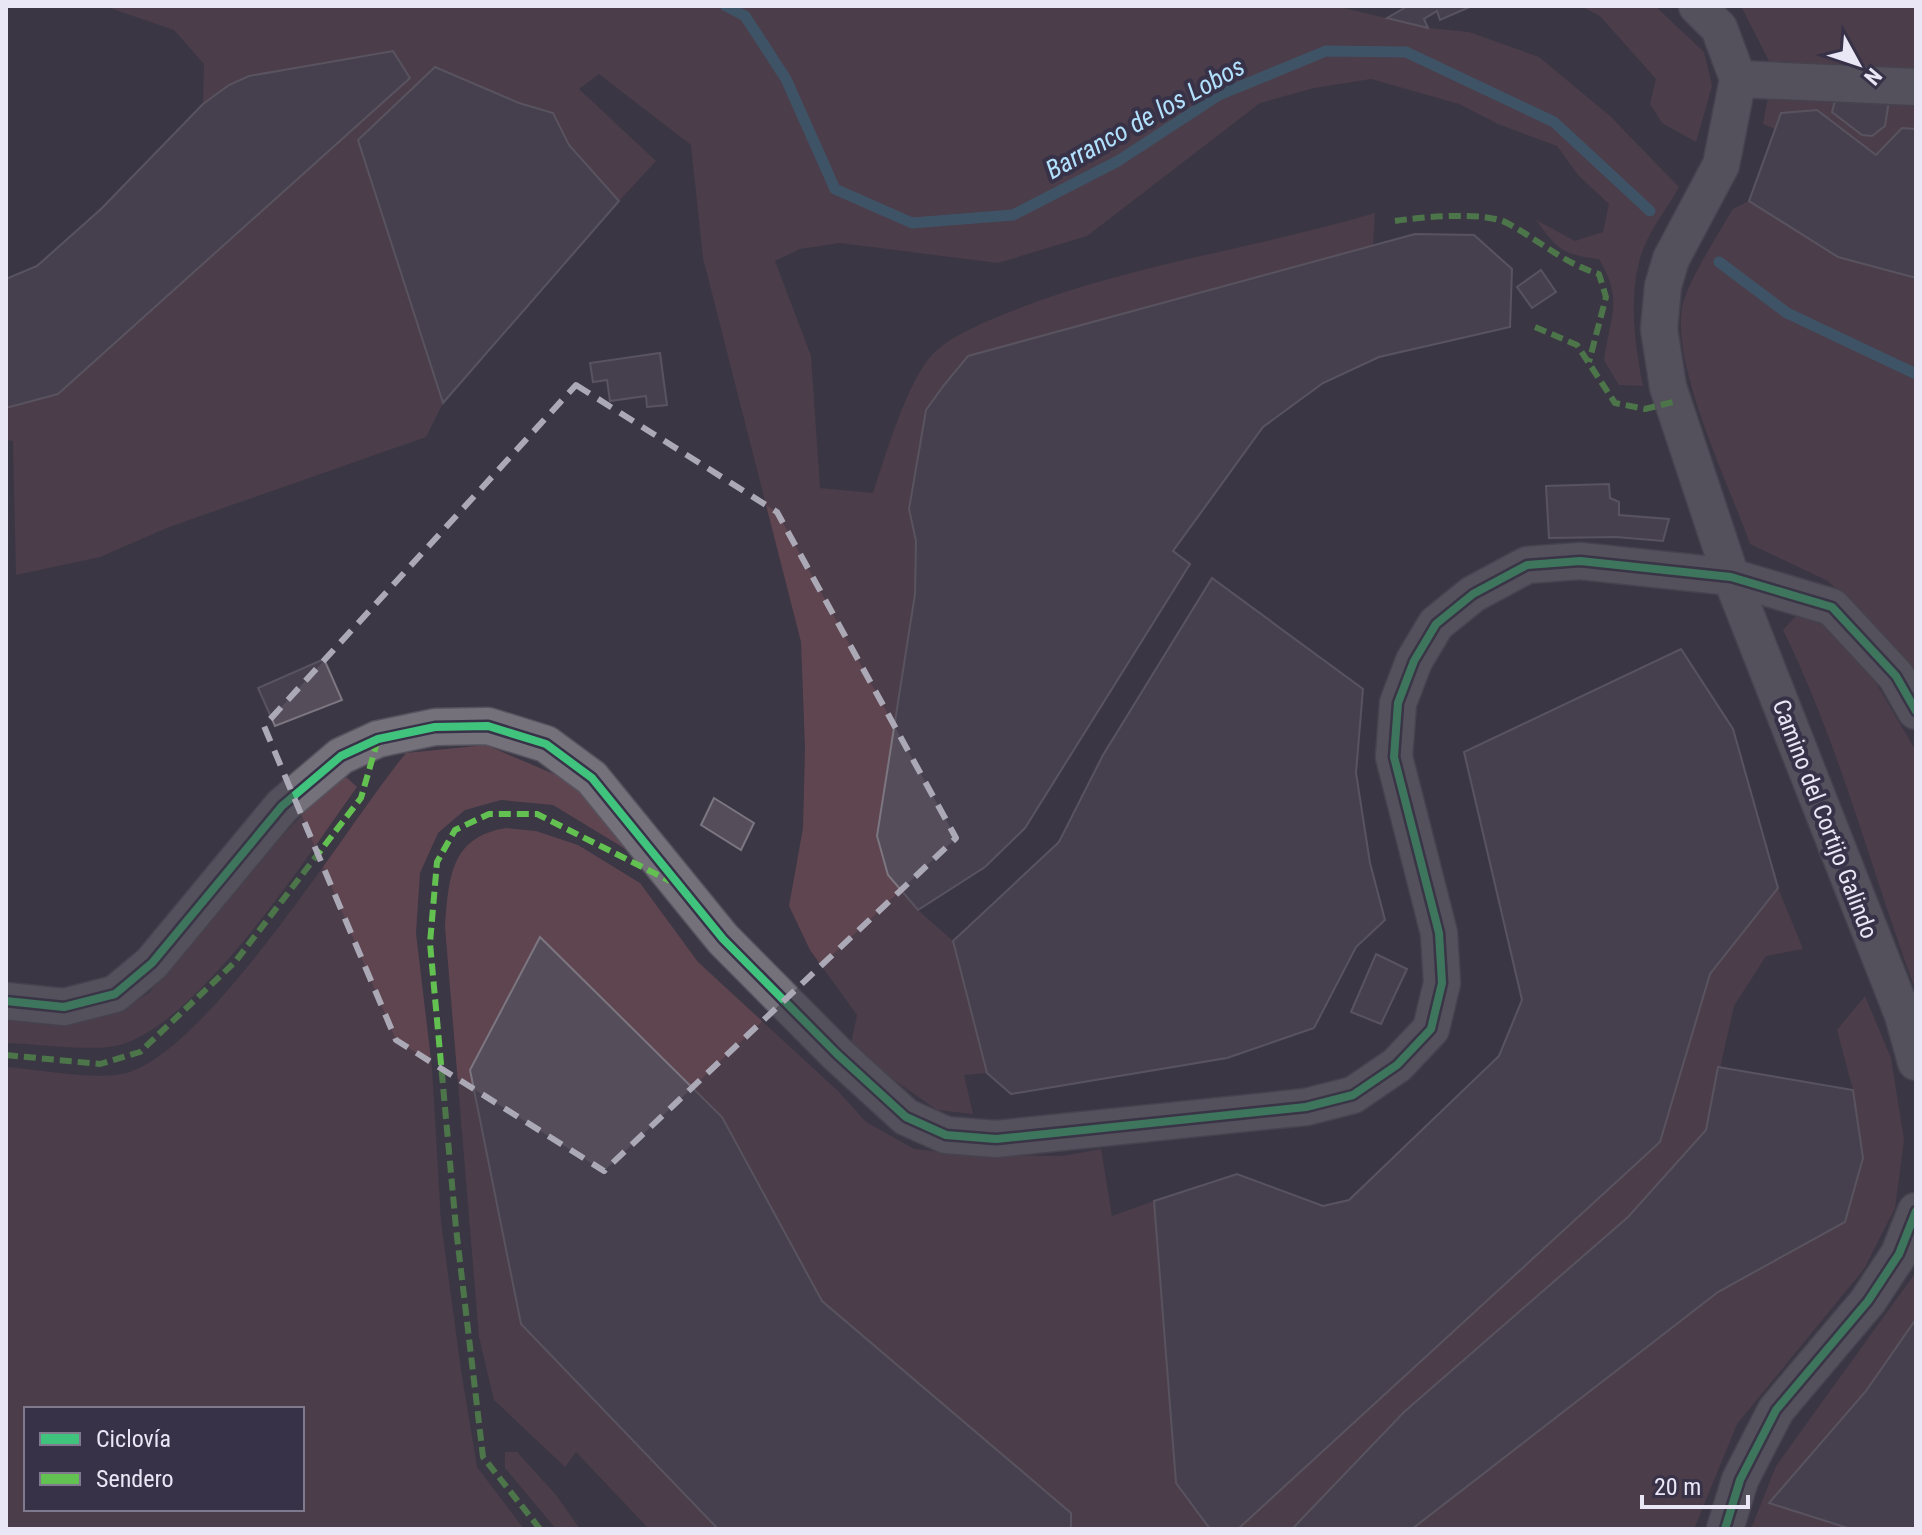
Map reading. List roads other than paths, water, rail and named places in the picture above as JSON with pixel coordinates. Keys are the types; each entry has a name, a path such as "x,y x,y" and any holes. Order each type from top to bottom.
{"street":[{"path":"1697,6 1719,28 1738,79 1916,87"},
{"name":"Camino del Cortijo Galindo","path":"1738,79 1721,165 1671,259 1663,286 1659,329 1668,387 1731,577 1903,1015 1916,1062"},
{"path":"6,1001 64,1007 115,994 152,963 282,806 341,756 378,739 435,727 488,726 546,744 592,778 723,939 837,1054 906,1117 946,1135 996,1139 1306,1107 1353,1095 1397,1065 1431,1029 1442,983 1439,933 1394,757 1398,703 1414,661 1436,624 1473,594 1527,565 1580,561 1731,577 1832,607 1896,676 1916,711"},
{"path":"1725,1529 1740,1480 1776,1410 1868,1301 1899,1254 1916,1211"}],"waterway":[{"name":"Barranco de los Lobos","path":"726,6 745,16 786,79 835,189 912,223 1013,215 1118,161 1219,95 1326,51 1406,52 1554,122 1650,211"},
{"path":"1719,262 1787,313 1916,374"}]}
